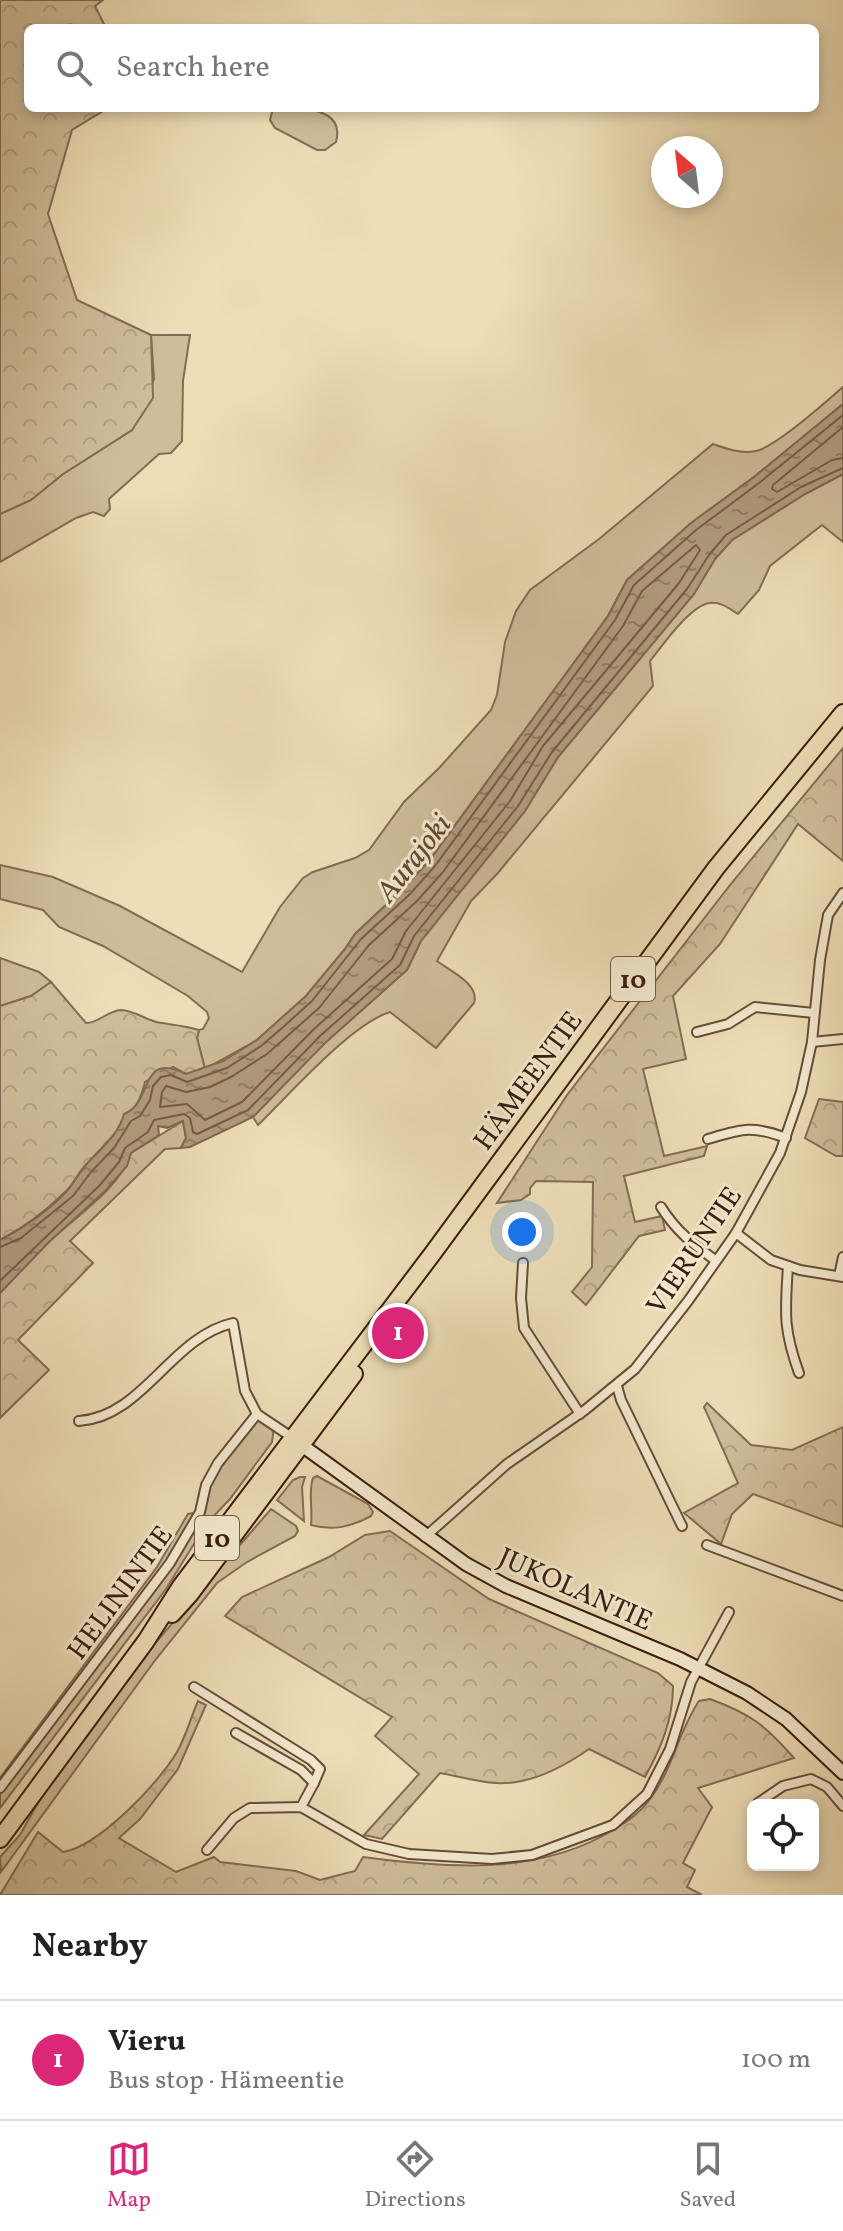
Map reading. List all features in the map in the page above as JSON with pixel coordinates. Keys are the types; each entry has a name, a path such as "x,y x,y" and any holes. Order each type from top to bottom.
{"highway":[{"name":"HÄMEENTIE","path":"0,1839 146,1641 181,1586 298,1442 716,868 843,713"}],"street":[{"name":"VIERUNTIE","path":"425,1537 507,1464 617,1386 653,1348 736,1233 780,1153 801,1092 812,1042 828,915 843,893"},
{"path":"697,1032 728,1024 755,1007 814,1013"},
{"path":"812,1042 843,1039"},
{"path":"708,1139 747,1129 762,1129 786,1138"},
{"path":"661,1207 673,1227 715,1260"},
{"path":"736,1233 771,1260 788,1266 841,1277 843,1257"},
{"path":"523,1263 521,1298 524,1328 580,1414"},
{"path":"788,1266 784,1316 787,1340 799,1373"},
{"path":"79,1421 103,1417 120,1408 198,1337 233,1323 241,1378 257,1414 298,1442"},
{"path":"617,1386 682,1526"},
{"name":"HELININTIE","path":"0,1788 170,1563 200,1512 206,1485 218,1463 257,1414"},
{"name":"JUKOLANTIE","path":"298,1442 466,1564 506,1586 699,1667 747,1693 786,1719 843,1773"},
{"path":"707,1545 843,1596"},
{"path":"207,1850 234,1818 250,1808 301,1807 366,1844 409,1854 505,1858 532,1855 613,1825 647,1794 670,1749 691,1682 729,1612"},
{"path":"194,1687 311,1760 320,1769 301,1807"},
{"path":"236,1733 301,1770 314,1783"},
{"path":"764,1799 783,1786 811,1779 827,1787 843,1806"}],"green space":[{"path":"0,0 103,0 95,6 104,24 24,24 24,112 101,112 72,130 48,214 77,300 151,335 153,398 132,430 63,474 31,500 0,514"},
{"path":"272,112 320,112 334,121 336,142 325,150 317,150 275,128 270,120"},
{"path":"151,335 190,335 183,381 182,441 171,453 159,454 109,499 110,509 104,516 93,512 76,518 0,562 0,514 31,500 63,474 132,430 154,379"},
{"path":"843,387 843,404 754,477 691,523 627,580 608,616 429,861 355,934 306,996 257,1040 205,1069 197,1038 199,1030 203,1029 209,1018 207,1012 188,996 103,946 59,927 43,910 0,899 0,865 53,877 120,906 242,972 280,907 303,878 369,850 404,802 491,710 497,695 505,642 516,611 530,590 599,539 713,444 745,452 765,448 801,423"},
{"path":"843,474 843,542 822,525 770,566 759,590 738,614 721,604 709,603 685,619 650,661 653,686 471,901 437,961 468,984 475,996 474,1003 436,1048 390,1012 357,1030 339,1045 258,1125 253,1117 262,1105 326,1042 407,970 421,941 525,811 558,757 694,594 715,559 732,540"},
{"path":"843,748 843,861 798,824 720,944 673,996 686,1059 643,1069 664,1156 707,1146 704,1156 624,1176 635,1222 662,1216 665,1230 639,1236 586,1305 572,1292 592,1267 593,1182 536,1181 530,1188 530,1194 521,1200 497,1203 567,1095 730,885"},
{"path":"0,958 39,972 51,982 31,996 0,1006"},
{"path":"51,982 86,1023 121,1010 157,1022 199,1030 197,1038 205,1069 186,1074 173,1067 145,1082 136,1106 68,1189 34,1219 0,1240 0,1006 31,996"},
{"path":"819,1099 843,1102 843,1156 836,1156 805,1138"},
{"path":"183,1121 186,1138 181,1148 165,1149 70,1241 93,1263 18,1340 49,1370 0,1418 0,1293 52,1239 108,1189 131,1153"},
{"path":"707,1403 751,1445 792,1450 843,1427 843,1527 753,1494 732,1514 721,1544 684,1513 738,1483 704,1407"},
{"path":"257,1414 274,1427 272,1442 230,1499 207,1523 166,1589 0,1808 0,1778 157,1567 188,1514 200,1512 218,1463"},
{"path":"317,1476 368,1504 373,1512 371,1516 342,1527 311,1525 311,1489 313,1478"},
{"path":"305,1477 302,1487 304,1521 277,1500 293,1480"},
{"path":"271,1509 296,1526 298,1531 295,1536 247,1562 217,1583 156,1659 1,1872 0,1857 20,1835 40,1799 150,1649"},
{"path":"390,1531 489,1599 658,1673 673,1686 665,1733 645,1777 589,1749 557,1769 509,1783 440,1773 382,1839 364,1835 419,1774 375,1736 392,1717 225,1616 242,1597 329,1557 365,1535"},
{"path":"710,1699 756,1722 794,1758 698,1788 712,1807 683,1863 695,1870 687,1887 702,1895 0,1895 38,1832 63,1852 93,1838 126,1812 177,1752 198,1701 206,1705 178,1769 140,1819 119,1838 176,1872 214,1857 220,1862 296,1871 320,1880 355,1871 363,1857 427,1864 491,1865 523,1862 584,1845 624,1823 646,1804 658,1787 699,1701"}],"water":[{"path":"843,404 843,474 732,540 715,559 694,594 558,757 525,811 421,941 407,970 326,1042 253,1117 190,1147 181,1148 186,1138 183,1121 167,1128 158,1126 159,1135 131,1153 127,1166 105,1191 50,1241 0,1293 0,1240 35,1218 67,1191 113,1136 124,1114 140,1100 153,1073 171,1068 186,1074 223,1061 257,1040 306,996 355,934 429,861 608,616 627,580 691,523 754,477"}],"place":[{"name":"Vieru","path":"398,1333"}],"water label":[{"name":"Aurajoki","path":"413,858"}]}
